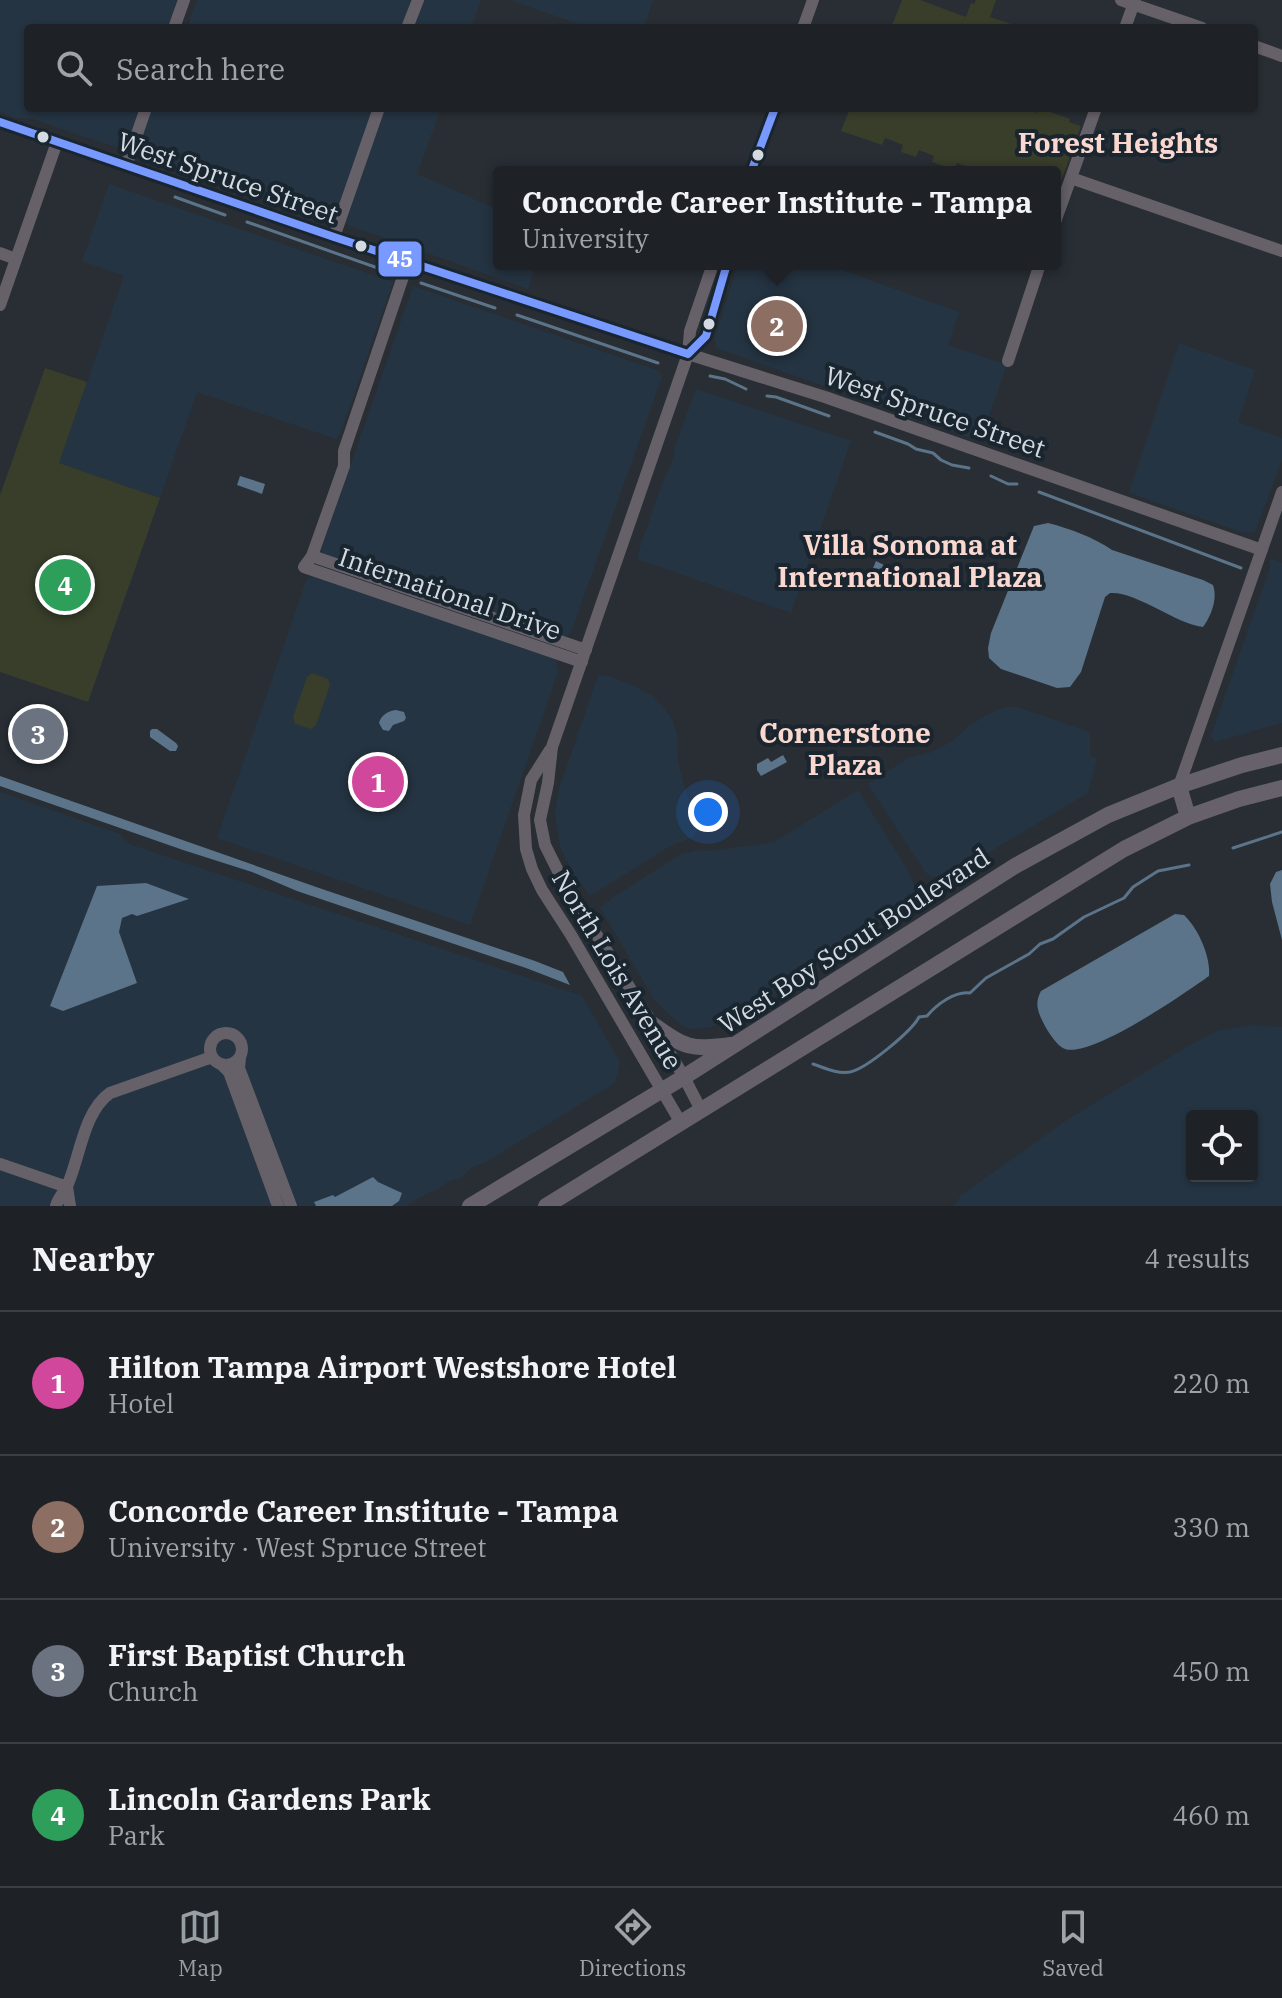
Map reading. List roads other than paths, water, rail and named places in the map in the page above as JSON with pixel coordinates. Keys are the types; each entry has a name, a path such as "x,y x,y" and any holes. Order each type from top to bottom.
{"main road":[{"name":"West Boy Scout Boulevard","path":"470,1206 736,1045 1015,866 1108,815 1179,786 1282,755"},
{"path":"1179,786 1188,817"},
{"path":"546,1206 1124,849 1188,817 1282,788"},
{"path":"652,1024 692,1047 736,1045"}],"street":[{"path":"175,24 184,0"},
{"path":"409,24 418,0"},
{"path":"804,24 813,0"},
{"path":"1126,24 1130,1 1191,24"},
{"path":"1258,47 1282,56"},
{"path":"126,166 145,112"},
{"path":"334,237 378,112"},
{"path":"753,166 774,112"},
{"path":"1061,206 1095,112"},
{"name":"West Spruce Street","path":"0,122 408,262 835,400 1262,550"},
{"path":"0,305 57,142"},
{"path":"1071,178 1282,251"},
{"path":"0,253 16,259"},
{"name":"International Drive","path":"408,262 344,451 344,466 308,562 584,656"},
{"name":"North Lois Avenue","path":"701,1110 684,1077 564,883 545,845 540,820 552,747 688,354 690,331 711,270"},
{"name":"North Lois Avenue","path":"688,354 706,336 725,270"},
{"path":"1008,361 1035,270"},
{"path":"1179,786 1282,492"},
{"name":"North Lois Avenue","path":"552,747 531,780 524,815 526,849 532,869 681,1123"},
{"path":"278,1206 229,1072 210,1050 217,1036 233,1035 241,1043 239,1068 291,1206"},
{"path":"56,1206 67,1187 92,1113 100,1099 110,1093 217,1061 232,1064 240,1058"},
{"path":"266,1174 275,1160"},
{"path":"0,1164 67,1187"},
{"path":"67,1187 70,1206"}],"waterway":[{"path":"175,197 225,215"},
{"path":"247,222 392,273"},
{"path":"421,283 495,308"},
{"path":"517,315 658,363"},
{"path":"710,376 746,389"},
{"path":"767,396 829,416"},
{"path":"875,432 933,453 952,465 969,468"},
{"path":"991,476 1008,484 1017,484"},
{"path":"1039,492 1241,568"},
{"path":"1233,848 1282,832"},
{"path":"813,1064 840,1072 850,1072 867,1064 908,1031 919,1017 927,1016 947,999 970,993 986,978 1029,954 1040,944 1053,939 1084,917 1124,898 1133,887 1158,871 1189,865"},
{"path":"734,1006 741,1010"}],"place":[{"name":"Concorde Career Institute - Tampa","path":"777,326"},
{"name":"Lincoln Gardens Park","path":"65,585"},
{"name":"First Baptist Church","path":"38,734"},
{"name":"Hilton Tampa Airport Westshore Hotel","path":"378,782"}],"district":[{"name":"Forest Heights","path":"1118,143"},
{"name":"Villa Sonoma at International Plaza","path":"910,561"},
{"name":"Cornerstone Plaza","path":"845,749"}]}
